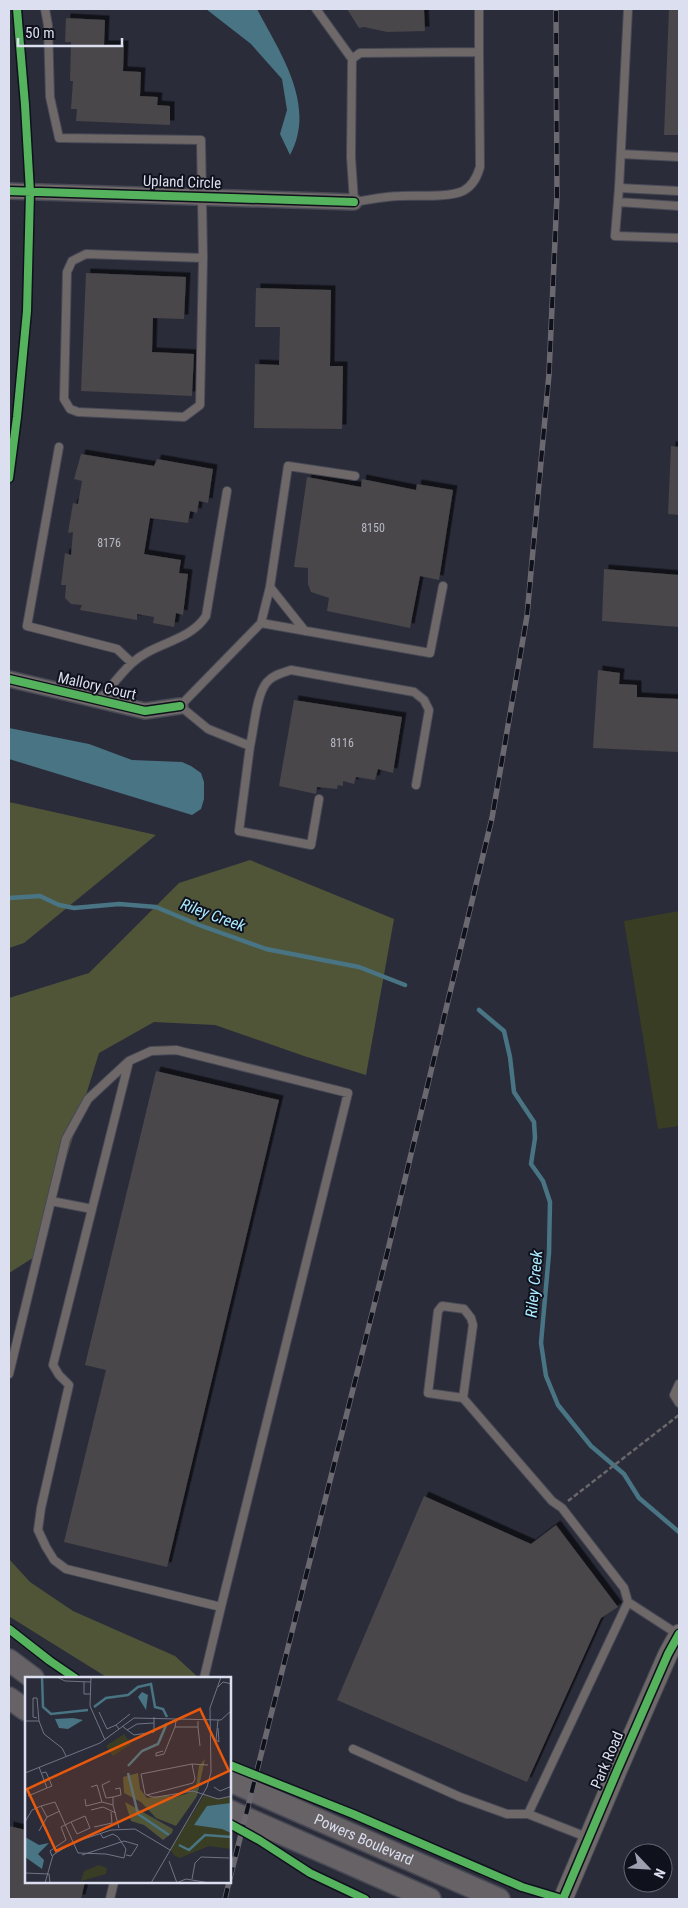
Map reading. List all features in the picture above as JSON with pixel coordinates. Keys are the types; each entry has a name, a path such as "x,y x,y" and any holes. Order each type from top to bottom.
{"main road":[{"path":"9,1660 32,1677"},
{"path":"9,1698 25,1709"},
{"name":"Powers Boulevard","path":"231,1781 499,1899"},
{"name":"Powers Boulevard","path":"231,1811 430,1899"}],"street":[{"name":"Upland Circle","path":"9,191 354,202"},
{"name":"Mallory Court","path":"9,679 144,711 180,706"},
{"name":"Park Road","path":"563,1899 632,1735 668,1654 679,1634"}],"lane":[{"path":"45,9 48,26 50,96 59,138 202,140 203,258 200,406 184,417 78,412 70,408 64,399 67,272 72,261 86,254 203,258"},
{"path":"316,9 352,59 354,202 397,196 453,194 463,191 472,185 478,176 480,167 479,9"},
{"path":"628,9 615,236 679,238"},
{"path":"352,59 360,53 479,52"},
{"path":"621,154 679,157"},
{"path":"619,188 679,191"},
{"path":"618,202 679,206"},
{"path":"59,447 27,626 117,648 132,662"},
{"path":"250,746 208,730 180,706 261,623 270,587 288,466 355,476"},
{"path":"99,701 132,662 157,646 185,635 199,626 206,616 228,491"},
{"path":"261,623 430,653 443,586"},
{"path":"270,587 305,631"},
{"path":"319,798 311,846 239,831 250,746 262,692 267,682 276,675 291,670 414,692 424,700 429,710 416,785"},
{"path":"9,1374 66,1139 88,1099 129,1060 150,1051 176,1050 348,1093 204,1677"},
{"path":"129,1060 53,1365 59,1376 69,1385 41,1508 38,1530 54,1560 66,1569 221,1607"},
{"path":"51,1201 92,1209"},
{"path":"463,1398 473,1325 471,1318 464,1310 442,1306 438,1311 428,1393 463,1398 552,1501 562,1508 624,1588 628,1602 528,1814"},
{"path":"679,1384 674,1394 679,1403"},
{"path":"628,1602 679,1634"},
{"path":"353,1748 460,1797 507,1814 528,1814 589,1838"},
{"path":"110,1899 114,1883"}],"path":[{"path":"573,1496 679,1415"}],"green space":[{"path":"9,802 156,835 24,943 9,948"},
{"path":"250,860 394,919 366,1075 215,1025 154,1022 99,1053 36,1256 9,1273 9,998 89,973 179,883"},
{"path":"679,911 679,1126 658,1129 624,921"},
{"path":"9,1559 30,1582 73,1611 175,1656 198,1677 106,1677 10,1617"}],"water":[{"path":"206,9 257,9 285,61 297,98 299,117 297,136 290,155 280,134 287,110 282,79 251,44"},
{"path":"9,728 89,744 132,760 182,762 201,773 204,782 204,799 201,809 192,815 9,759"}],"building":[{"path":"347,9 424,9 425,31 387,32 364,27 359,28"},
{"path":"669,9 679,9 679,135 664,135"},
{"path":"66,18 105,20 104,45 124,45 123,71 141,72 140,96 158,97 157,105 170,106 170,125 76,121 77,109 71,109 73,81 70,81 71,42 65,42"},
{"path":"86,273 186,277 184,319 153,318 152,352 194,354 192,396 81,391"},
{"path":"256,288 331,290 330,366 343,366 342,429 254,428 255,364 279,365 280,327 255,327"},
{"path":"671,446 679,447 679,515 668,514"},
{"path":"81,454 154,466 157,459 213,469 208,503 199,501 197,513 190,511 188,523 150,518 144,554 181,560 179,573 188,574 183,615 176,613 174,627 153,623 154,617 137,614 137,620 80,610 82,605 71,604 65,598 66,585 61,585 65,553 71,555 73,532 68,533 73,503 78,504 82,481 74,479"},
{"path":"307,477 361,487 362,479 416,490 417,484 453,490 439,580 420,576 410,628 327,611 329,598 311,592 308,584 308,568 294,567"},
{"path":"604,569 679,575 679,627 602,621"},
{"path":"598,670 620,673 619,684 637,685 637,697 679,699 679,752 593,748"},
{"path":"294,700 402,717 393,773 378,769 375,780 356,777 354,784 343,781 343,786 338,785 337,789 317,787 316,794 279,786"},
{"path":"156,1071 279,1100 167,1567 64,1542 106,1370 85,1365"},
{"path":"424,1496 531,1544 556,1525 618,1607 601,1618 527,1782 337,1700"},
{"path":"9,1826 25,1830 25,1883 85,1883 81,1899 9,1899"}],"waterway":[{"name":"Riley Creek","path":"9,898 40,896 59,905 74,908 119,904 156,907 266,949 359,967 405,985"},
{"name":"Riley Creek","path":"479,1010 504,1031 510,1057 514,1092 534,1122 535,1138 531,1164 543,1181 550,1202 549,1253 541,1343 546,1376 558,1405 591,1446 624,1474 639,1498 679,1532"}],"railway":[{"path":"231,1874 387,1254 492,818 527,616 549,374 557,196 556,9"},
{"path":"225,1899 229,1883"}],"cycle path":[{"path":"9,478 27,311 30,192 17,9"},
{"path":"9,191 354,202"},
{"path":"9,679 145,711 180,706"},
{"path":"9,1629 74,1677"},
{"path":"563,1899 668,1654 679,1634"},
{"path":"231,1765 353,1814 522,1887 562,1899"},
{"path":"231,1825 310,1873 365,1899"}]}
